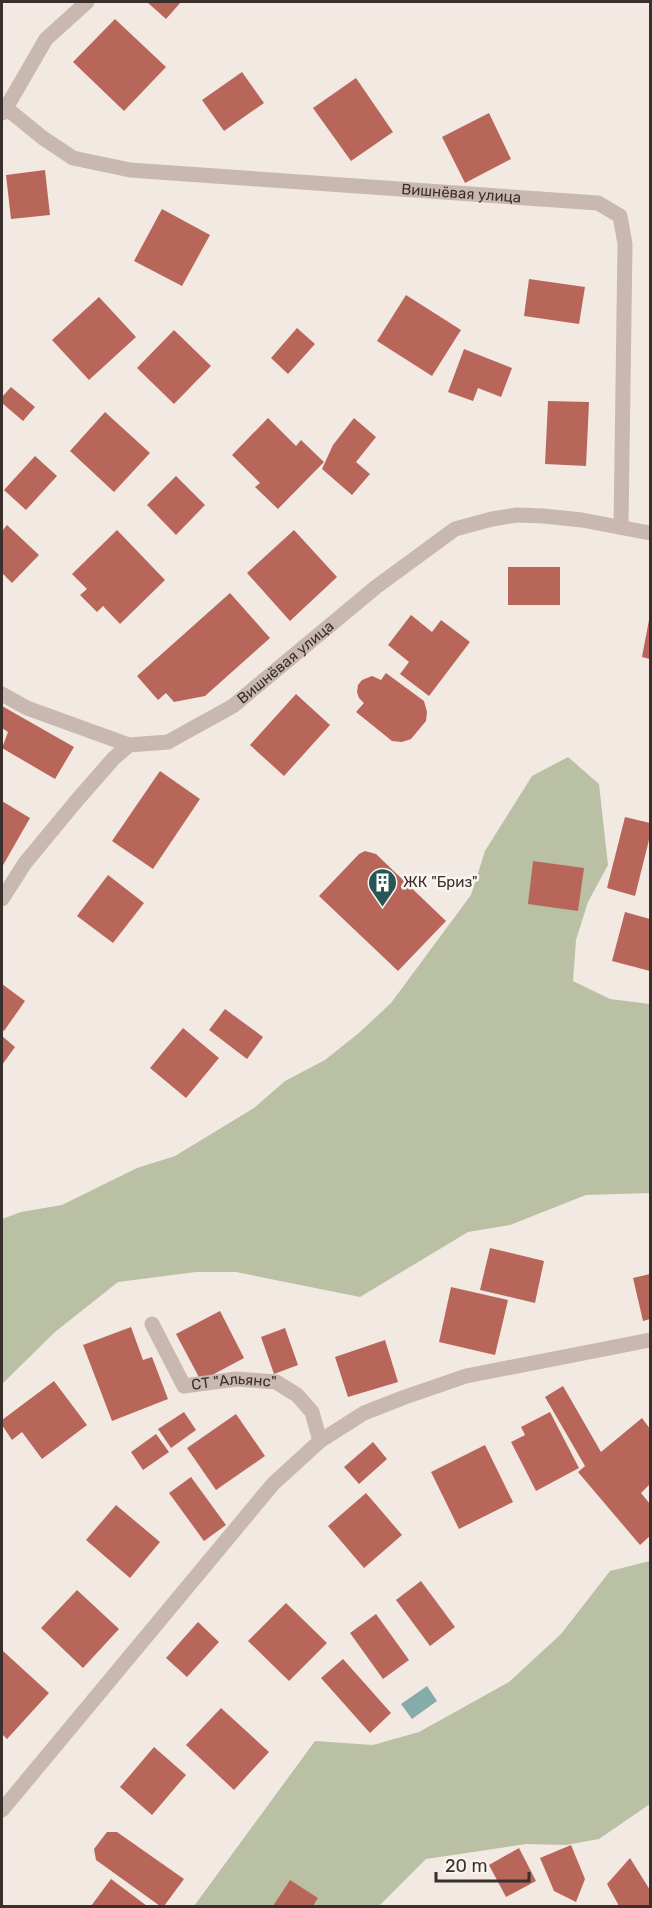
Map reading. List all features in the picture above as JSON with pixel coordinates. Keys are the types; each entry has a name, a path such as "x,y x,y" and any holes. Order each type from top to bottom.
{"street":[{"path":"4,110 46,39 87,2"},
{"name":"Вишнёвая улица","path":"4,110 73,158 130,170 597,203 620,216 625,244 621,526"},
{"name":"Вишнёвая улица","path":"129,745 168,742 233,706 376,586 455,529 517,515 563,518 621,526 651,533"},
{"path":"2,694 27,708 129,745 113,759 78,798 25,863 2,899"},
{"name":"СТ \"Альянс\"","path":"152,1324 184,1386 236,1379 276,1382 297,1395 312,1412 320,1441"},
{"path":"2,1810 273,1484 320,1441 364,1413 466,1376 651,1340"}],"green space":[{"path":"568,757 599,784 608,865 588,902 576,940 573,981 610,999 650,1004 650,1193 586,1195 510,1225 468,1232 360,1297 236,1272 196,1272 118,1282 55,1332 2,1384 2,1219 21,1212 62,1205 137,1168 175,1156 254,1108 285,1081 325,1060 360,1032 391,1003 471,895 485,851 532,776"},
{"path":"650,1561 650,1804 599,1839 566,1845 526,1844 426,1859 379,1906 194,1906 315,1741 373,1745 419,1732 509,1682 561,1634 610,1571"}],"water":[{"path":"427,1686 437,1701 412,1719 401,1704"}],"building":[{"path":"147,2 181,2 166,19"},
{"path":"115,19 166,67 124,111 73,62"},
{"path":"242,72 264,103 224,131 202,100"},
{"path":"356,78 393,132 351,161 313,108"},
{"path":"489,113 511,159 465,183 442,137"},
{"path":"45,170 50,215 11,219 6,175"},
{"path":"162,209 210,235 182,286 134,261"},
{"path":"529,279 585,287 579,324 524,316"},
{"path":"406,295 461,330 432,376 377,341"},
{"path":"99,297 136,337 89,380 52,340"},
{"path":"297,328 315,344 288,374 271,358"},
{"path":"174,330 211,366 174,404 137,368"},
{"path":"464,349 512,368 501,397 478,388 473,401 448,392"},
{"path":"11,387 35,407 23,421 2,403 2,397"},
{"path":"548,401 589,402 586,466 545,464"},
{"path":"105,412 150,453 114,492 70,451"},
{"path":"268,418 296,446 301,440 324,462 278,509 255,487 260,483 232,455"},
{"path":"354,418 376,437 356,462 370,474 352,495 322,469 333,445"},
{"path":"35,456 57,476 26,510 4,490"},
{"path":"176,476 205,505 176,535 147,505"},
{"path":"7,525 39,555 12,583 2,573 2,531"},
{"path":"117,530 165,580 120,624 103,606 97,612 80,595 87,589 72,574"},
{"path":"294,530 337,577 290,621 247,573"},
{"path":"508,567 560,567 560,605 508,605"},
{"path":"230,593 270,638 205,696 174,702 166,693 158,700 137,676"},
{"path":"411,615 432,632 441,620 470,642 429,696 400,674 409,662 388,645"},
{"path":"650,620 650,659 642,657"},
{"path":"386,673 424,701 427,712 426,721 411,739 402,742 392,741 356,712 364,703 357,692 358,685 362,680 372,676 381,680"},
{"path":"296,694 330,725 284,776 250,745"},
{"path":"2,706 74,747 55,779 2,748 8,732 2,728"},
{"path":"160,771 200,799 153,869 112,841"},
{"path":"2,801 30,818 2,867"},
{"path":"625,817 650,823 650,836 635,896 607,888"},
{"name":"ЖК \"Бриз\"","path":"365,851 376,854 446,921 398,971 319,896 359,854"},
{"path":"533,861 584,868 578,911 528,904"},
{"path":"108,875 144,903 113,943 77,916"},
{"path":"625,912 650,919 650,971 612,961"},
{"path":"2,984 25,1001 4,1031 2,1029"},
{"path":"225,1009 263,1037 247,1059 209,1030"},
{"path":"183,1028 219,1058 186,1098 150,1068"},
{"path":"2,1036 15,1047 2,1065"},
{"path":"490,1248 544,1261 535,1303 480,1290"},
{"path":"650,1274 650,1319 643,1321 633,1278"},
{"path":"451,1287 508,1300 495,1355 439,1342"},
{"path":"220,1311 244,1358 201,1381 176,1334"},
{"path":"131,1327 143,1360 152,1357 168,1399 112,1421 83,1345"},
{"path":"285,1328 298,1365 274,1374 261,1337"},
{"path":"385,1340 398,1382 348,1397 335,1357"},
{"path":"54,1381 87,1425 42,1459 22,1432 12,1440 2,1425 2,1420"},
{"path":"563,1386 601,1452 642,1418 650,1429 650,1484 641,1493 650,1504 650,1536 640,1545 578,1472 585,1466 545,1397"},
{"path":"184,1412 196,1430 171,1448 158,1429"},
{"path":"550,1412 579,1468 536,1491 511,1442 525,1435 521,1427"},
{"path":"236,1414 265,1456 216,1490 187,1448"},
{"path":"156,1434 169,1452 143,1470 131,1452"},
{"path":"373,1442 387,1459 359,1484 344,1467"},
{"path":"485,1445 513,1502 459,1529 431,1472"},
{"path":"191,1477 226,1525 204,1541 169,1493"},
{"path":"366,1493 402,1535 364,1568 328,1526"},
{"path":"116,1505 160,1542 130,1578 86,1540"},
{"path":"421,1581 455,1627 430,1646 396,1600"},
{"path":"77,1590 119,1629 83,1668 41,1628"},
{"path":"286,1603 327,1643 289,1681 248,1641"},
{"path":"376,1614 409,1660 383,1679 350,1633"},
{"path":"198,1622 219,1642 187,1677 166,1658"},
{"path":"3,1651 49,1693 7,1739 2,1734"},
{"path":"343,1659 391,1713 370,1733 321,1678"},
{"path":"221,1708 269,1752 234,1790 186,1745"},
{"path":"154,1747 186,1775 152,1815 120,1787"},
{"path":"107,1832 117,1832 184,1879 164,1906 160,1906 96,1860 94,1849"},
{"path":"571,1845 585,1879 576,1902 554,1891 540,1858"},
{"path":"519,1848 536,1881 506,1897 489,1865"},
{"path":"630,1858 650,1890 650,1906 619,1906 607,1884"},
{"path":"111,1879 147,1906 91,1906"},
{"path":"290,1880 318,1898 313,1906 273,1906"}],"place":[{"name":"ЖК \"Бриз\"","path":"382,908"}]}
